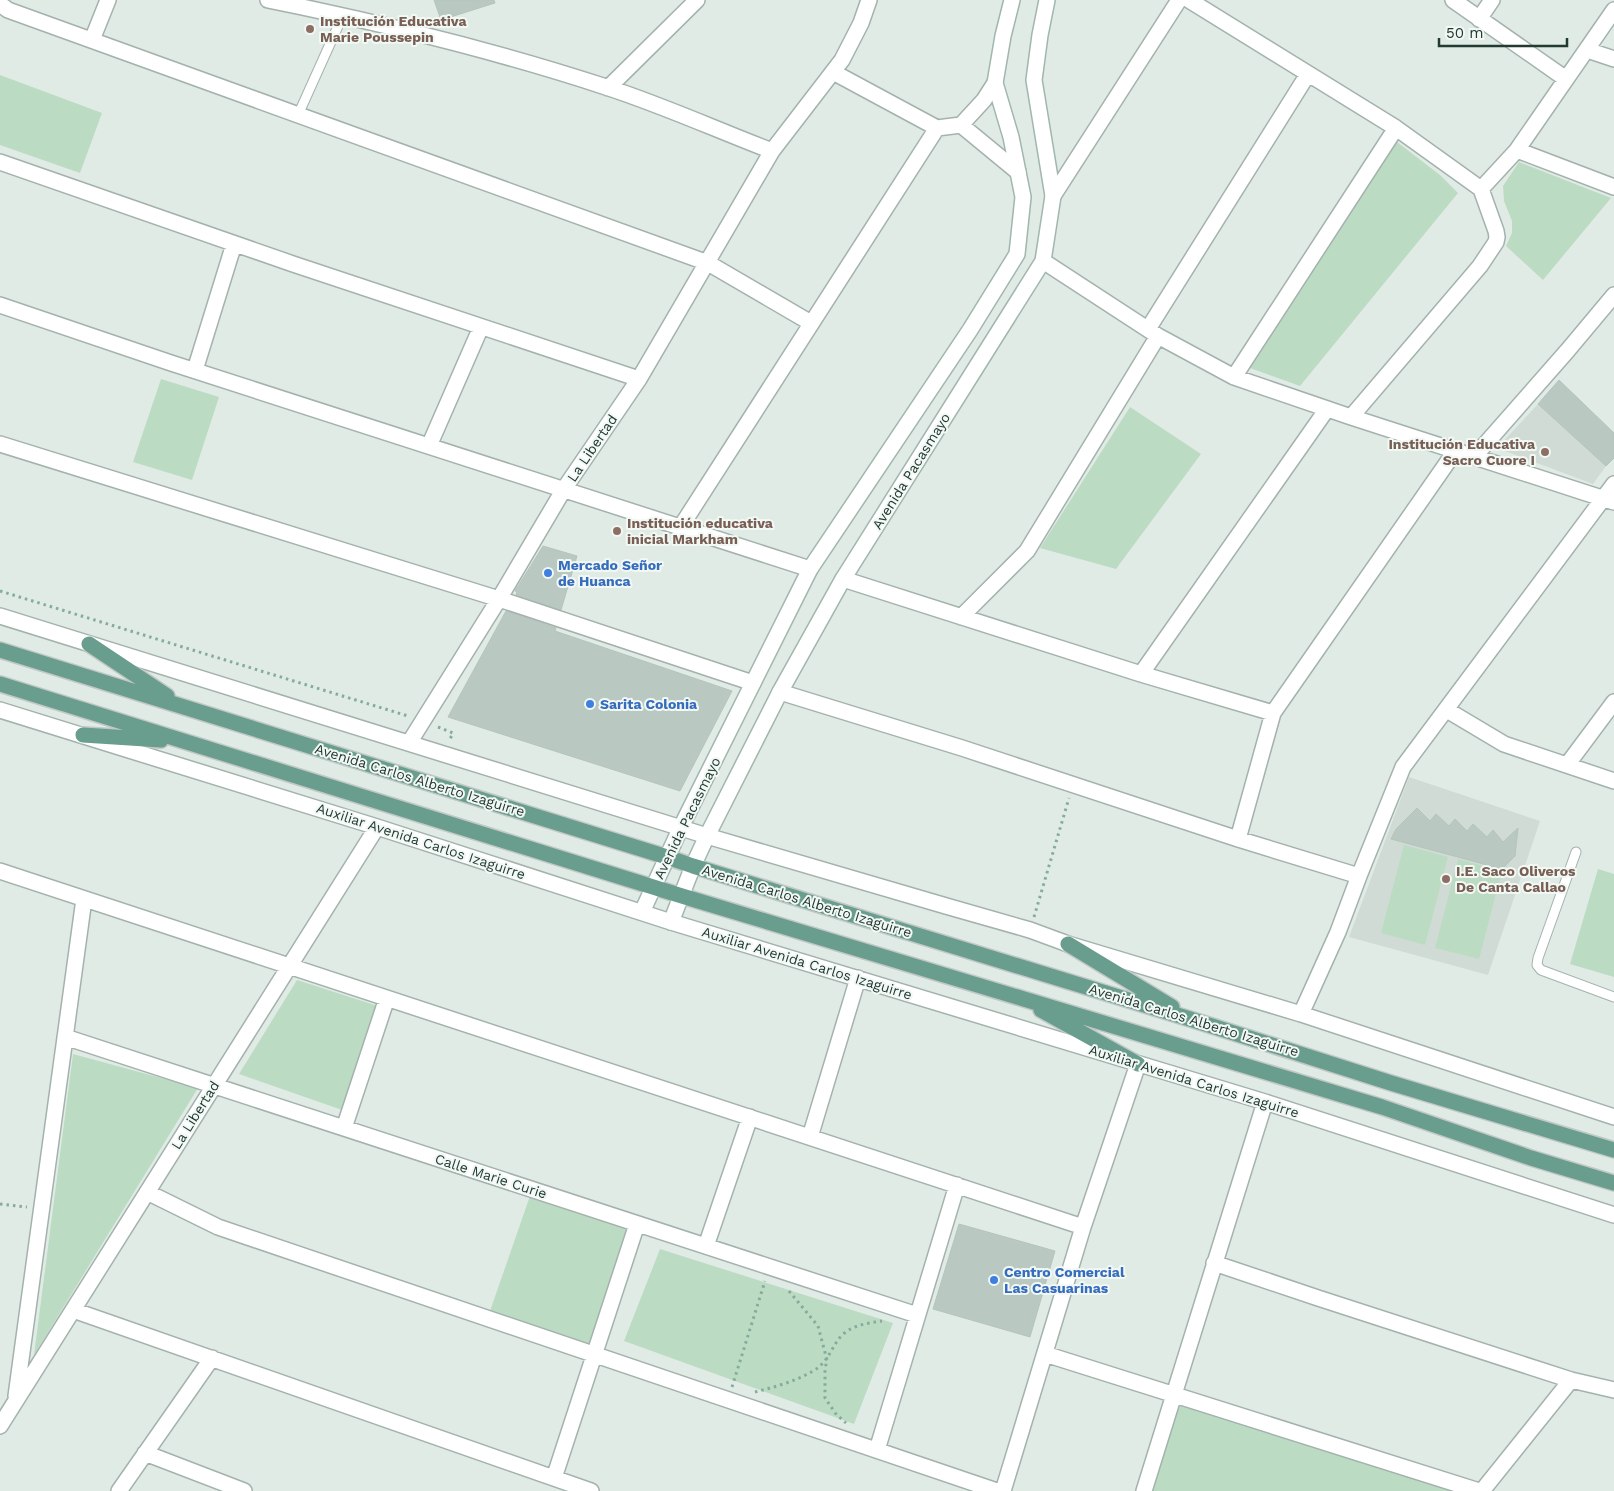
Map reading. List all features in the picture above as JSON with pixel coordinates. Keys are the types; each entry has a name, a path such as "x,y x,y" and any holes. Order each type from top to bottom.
{"main road":[{"path":"89,644 180,706"},
{"name":"Avenida Carlos Alberto Izaguirre","path":"0,650 1391,1083 1614,1150"},
{"name":"Avenida Carlos Alberto Izaguirre","path":"0,684 682,896 1382,1108 1614,1183"},
{"path":"82,735 186,741"},
{"path":"1068,944 1190,1019"},
{"path":"1013,995 1138,1064"},
{"path":"1382,1108 1391,1083"}],"street":[{"path":"92,40 108,0"},
{"path":"268,0 344,15 533,64 608,88 772,151"},
{"path":"608,88 697,0"},
{"name":"La Libertad","path":"409,742 499,599 564,489 639,379 772,151 842,60 861,22 869,0"},
{"name":"Avenida Pacasmayo","path":"642,912 681,827 810,569 970,330 1017,254 1023,197 1012,136 994,83 1012,0"},
{"name":"Avenida Pacasmayo","path":"672,922 693,866 780,692 843,579 1042,261 1052,196 1034,80 1047,0"},
{"path":"1052,196 1179,0"},
{"path":"1189,0 1396,128 1481,189 1496,232 1496,242 1480,266 1351,417"},
{"path":"1453,0 1566,79"},
{"path":"1479,19 1492,0"},
{"path":"1481,189 1517,150 1614,10"},
{"path":"3,11 92,40 708,263 811,322"},
{"path":"1587,50 1614,58"},
{"path":"833,72 937,128 961,125 984,100 994,83"},
{"path":"961,617 1027,551 1153,333 1308,74"},
{"path":"961,125 1018,172"},
{"path":"680,528 937,128"},
{"path":"1234,377 1396,128"},
{"path":"1517,150 1614,187"},
{"path":"0,162 234,244 639,379"},
{"path":"195,370 234,244"},
{"path":"1042,261 1153,333 1234,377 1351,417 1609,500"},
{"path":"1474,457 1614,295"},
{"path":"0,305 810,569"},
{"path":"429,446 481,327"},
{"path":"970,330 991,343"},
{"path":"1140,674 1327,409"},
{"path":"0,444 499,599 753,683"},
{"path":"1238,839 1273,713 1456,450"},
{"path":"1301,1014 1338,932 1403,767 1609,500 1614,484"},
{"path":"843,579 1140,674 1273,713"},
{"path":"0,616 708,836 1030,930 1068,944 1613,1111"},
{"path":"780,692 962,748 1238,839 1359,876"},
{"path":"1567,765 1614,702"},
{"name":"Auxiliar Avenida Carlos Izaguirre","path":"0,710 377,827 672,922 1265,1102 1614,1216"},
{"path":"1447,710 1504,744 1614,782"},
{"name":"La Libertad","path":"0,1426 377,827"},
{"path":"0,871 1084,1227"},
{"path":"15,1403 84,899"},
{"path":"810,1137 858,978"},
{"path":"344,1128 387,998"},
{"name":"Calle Marie Curie","path":"65,1037 917,1315"},
{"path":"1003,1491 1084,1227 1138,1064"},
{"path":"1144,1491 1265,1102"},
{"path":"706,1246 750,1118"},
{"path":"877,1450 957,1185"},
{"path":"147,1192 218,1227 997,1491"},
{"path":"554,1478 637,1224"},
{"path":"1214,1263 1571,1380 1614,1390"},
{"path":"73,1310 591,1491"},
{"path":"1044,1354 1480,1491 1571,1380"},
{"path":"119,1491 212,1358"},
{"path":"145,1454 244,1491"}],"lane":[{"path":"298,115 344,15"},
{"path":"1576,852 1537,965 1541,970 1614,997"}],"path":[{"path":"0,591 422,721 453,733 444,753"},
{"path":"1030,930 1073,784"},
{"path":"0,1204 41,1209"},
{"path":"728,1399 770,1267"},
{"path":"788,1289 818,1326 827,1360 825,1369 825,1398 836,1414 849,1426"},
{"path":"753,1393 778,1386 814,1371 827,1360 842,1336 855,1327 889,1320"}],"shaded area":[{"path":"1538,404 1606,466 1593,484 1497,448"},
{"name":"I.E. Saco Oliveros De Canta Callao","path":"1409,777 1540,821 1488,975 1349,937"}],"green space":[{"path":"0,75 102,113 80,173 0,145"},
{"path":"1397,142 1440,175 1458,193 1300,386 1250,368"},
{"path":"1519,162 1611,198 1543,280 1506,246 1512,233 1512,221 1504,201 1503,186"},
{"path":"161,379 219,397 192,480 133,462"},
{"path":"1130,407 1201,454 1116,569 1040,548"},
{"path":"1404,845 1448,857 1425,945 1381,933"},
{"path":"1458,859 1502,871 1479,959 1435,948"},
{"path":"1598,869 1614,874 1614,977 1570,964"},
{"path":"297,980 381,1007 345,1111 239,1074"},
{"path":"73,1054 198,1088 34,1355"},
{"path":"531,1193 629,1225 591,1346 490,1311"},
{"path":"660,1249 893,1323 854,1424 624,1341"},
{"path":"1178,1404 1458,1491 1152,1491"}],"building":[{"path":"434,0 494,0 495,3 441,20"},
{"path":"1559,380 1614,433 1614,458 1606,466 1538,404"},
{"name":"Mercado Señor de Huanca","path":"543,546 577,556 561,610 516,595 517,592 515,591"},
{"name":"Sarita Colonia","path":"506,611 556,628 555,631 732,691 680,791 448,717"},
{"path":"1417,808 1430,821 1436,814 1449,826 1455,819 1467,831 1473,824 1487,837 1493,830 1503,842 1518,828 1515,856 1502,869 1391,839 1396,829"},
{"name":"Centro Comercial Las Casuarinas","path":"959,1224 1055,1251 1030,1337 933,1309"}],"place":[{"name":"Institución Educativa Marie Poussepin","path":"310,29"},
{"name":"Institución Educativa Sacro Cuore I","path":"1545,452"},
{"name":"Institución educativa inicial Markham","path":"617,531"},
{"name":"Mercado Señor de Huanca","path":"548,573"},
{"name":"Sarita Colonia","path":"590,704"},
{"name":"I.E. Saco Oliveros De Canta Callao","path":"1446,879"},
{"name":"Centro Comercial Las Casuarinas","path":"994,1280"}]}
